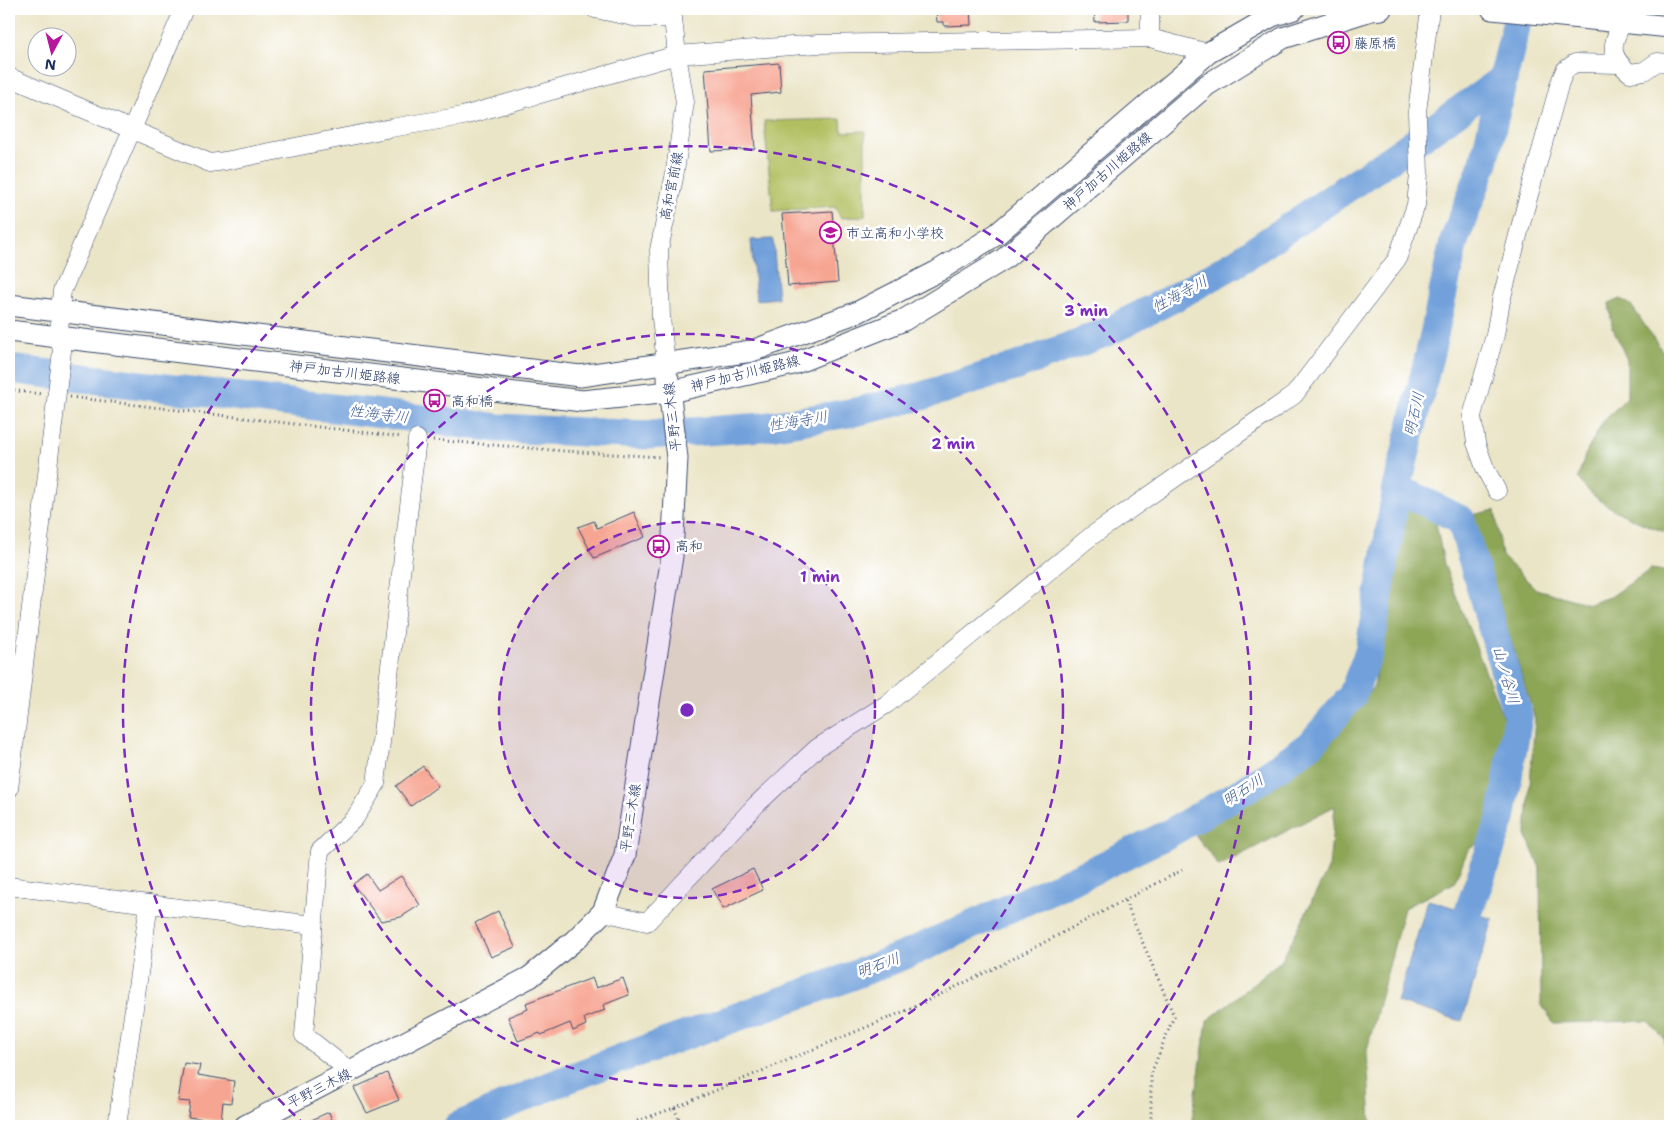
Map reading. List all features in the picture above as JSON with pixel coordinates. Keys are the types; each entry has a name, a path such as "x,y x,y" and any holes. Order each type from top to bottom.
{"main road":[{"name":"神戸加古川姫路線","path":"9,305 580,376 752,351 858,312 938,271 997,234 1208,53 1272,16 1294,9"},
{"name":"神戸加古川姫路線","path":"9,331 61,344 582,401 670,392 793,364 904,320 1004,259 1207,85 1282,38 1371,10 1381,9"},
{"path":"1492,9 1572,17 1624,15 1670,28"},
{"name":"平野三木線","path":"245,1126 530,978 575,940 603,912 625,855 672,556 676,458 666,364"}],"street":[{"path":"9,789 57,395 61,344 59,312 62,291 184,9"},
{"path":"594,9 638,18 672,14"},
{"path":"1150,9 1150,38"},
{"path":"603,912 647,922 758,804 817,748 887,704 1090,537 1294,395 1398,259 1416,205 1419,174 1417,112 1430,9"},
{"name":"高和宮前線","path":"666,364 659,250 674,178 685,102 672,14"},
{"path":"1624,15 1613,38 1613,53 1619,64 1630,73 1644,71 1657,62 1670,63"},
{"path":"9,77 210,163 463,116 677,55 818,44 1150,38 1208,53"},
{"path":"1498,490 1485,468 1479,452 1472,416 1495,335 1508,274 1560,82 1565,70 1575,63 1619,64"},
{"path":"350,1072 304,1035 320,851 355,818 376,784 417,439"},
{"path":"9,886 313,924"},
{"path":"117,1126 149,904"}],"path":[{"path":"9,390 417,439 676,458"},
{"path":"623,1126 674,1108 912,1008 1003,964 1182,870"},
{"path":"1125,901 1174,1016 1151,1074 1151,1126"},
{"path":"674,1108 682,1126"}],"green space":[{"path":"841,119 842,132 865,131 865,216 841,218 835,207 773,211 764,121"},
{"path":"1621,299 1631,305 1665,355 1670,358 1670,534 1645,525 1607,505 1595,497 1578,478 1585,455 1602,423 1627,397 1627,360 1612,326 1609,303"},
{"path":"1407,504 1436,523 1444,564 1508,730 1484,839 1468,850 1454,883 1404,908 1367,1050 1371,1126 1191,1126 1207,1021 1282,960 1329,867 1335,806 1219,866 1191,829 1327,745 1374,686"},
{"path":"1495,510 1502,556 1536,589 1589,604 1612,596 1651,569 1670,572 1670,1075 1664,1038 1648,1021 1554,1023 1541,1004 1540,868 1526,835 1535,719 1472,515"}],"water":[{"path":"773,239 778,298 756,300 751,240"},
{"path":"1428,900 1493,919 1462,1021 1397,1002"}],"building":[{"path":"936,9 970,9 971,25 944,26 944,22 937,22"},
{"path":"1094,9 1128,9 1128,21 1095,22"},
{"path":"779,63 781,92 751,95 755,149 711,151 705,69"},
{"path":"832,211 838,282 788,286 782,214"},
{"path":"634,512 645,537 594,558 578,527 594,521 597,528"},
{"path":"423,766 438,786 411,806 396,786"},
{"path":"753,869 763,890 723,909 712,889"},
{"path":"367,874 378,890 401,876 420,905 401,917 381,921 353,884"},
{"path":"498,911 515,947 491,957 475,923"},
{"path":"592,978 596,988 623,978 629,995 603,1005 605,1010 584,1018 586,1025 573,1031 570,1023 541,1035 540,1033 518,1041 508,1017 528,1009 526,1003"},
{"path":"184,1063 200,1065 198,1075 234,1081 231,1103 223,1102 221,1121 188,1117 190,1102 178,1101"},
{"path":"387,1073 399,1100 367,1113 354,1088"},
{"path":"329,1112 334,1126 298,1126"}],"waterway":[{"name":"明石川","path":"458,1126 550,1086 622,1058 841,980 905,955 1088,873 1168,834 1248,788 1311,744 1352,696 1369,652 1397,488 1432,344 1454,241 1484,162 1520,9"},
{"name":"性海寺川","path":"9,369 498,428 647,435 763,427 855,412 922,396 1017,366 1107,332 1239,261 1399,153 1503,79"},
{"name":"山ノ谷川","path":"1397,488 1461,520 1518,717 1501,819 1456,948"}],"place":[{"name":"藤原橋","path":"1338,43"},
{"name":"市立高和小学校","path":"830,233"},
{"name":"高和橋","path":"435,401"},
{"name":"高和","path":"659,546"}]}
